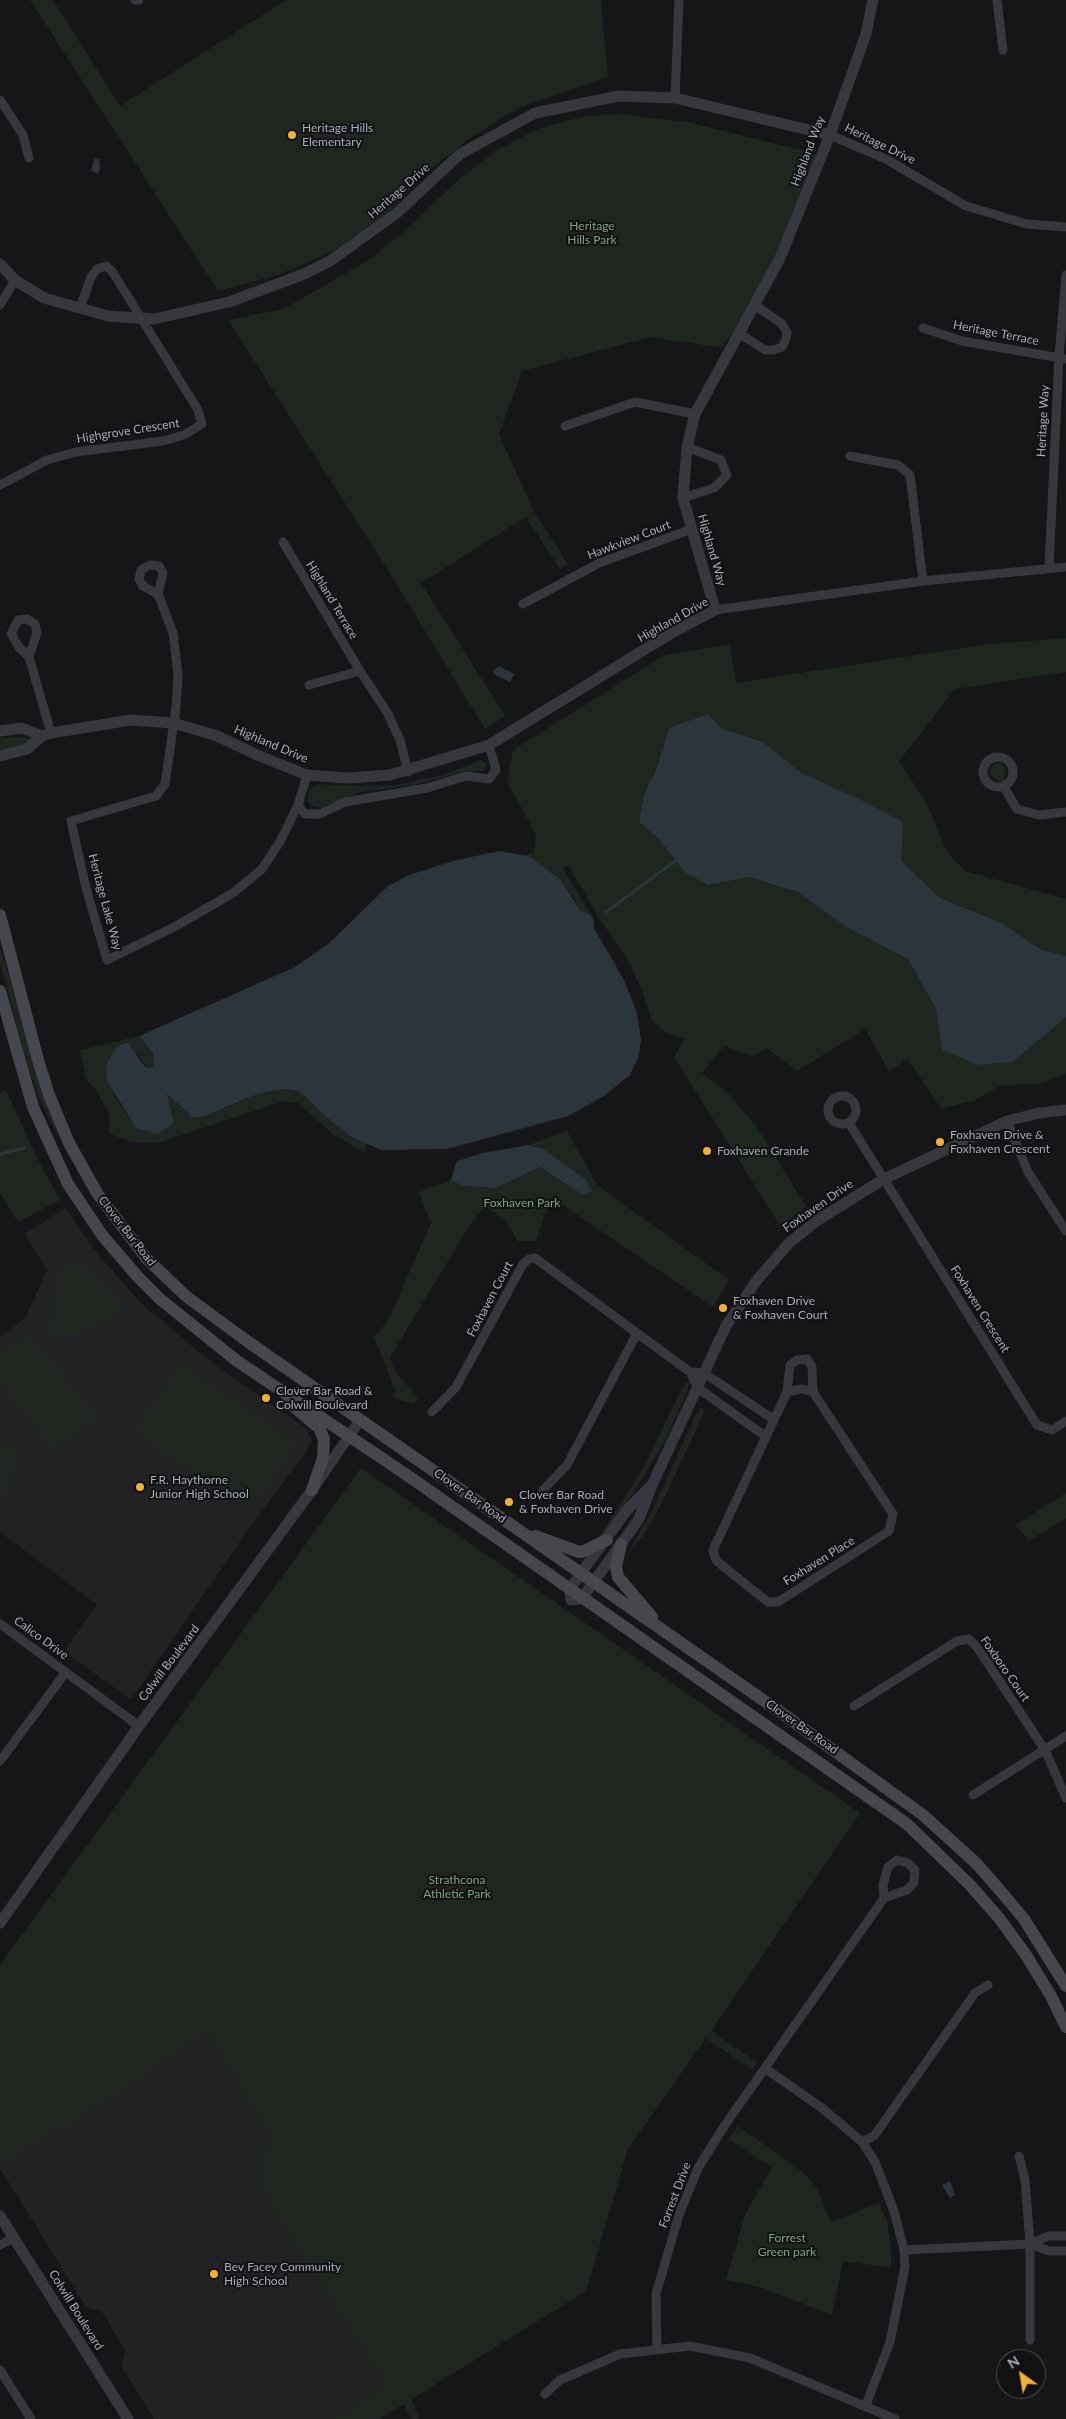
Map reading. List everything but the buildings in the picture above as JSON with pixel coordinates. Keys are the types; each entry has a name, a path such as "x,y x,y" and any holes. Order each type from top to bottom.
{"main road":[{"name":"Clover Bar Road","path":"0,915 49,1095 69,1143 85,1174 114,1217 147,1259 188,1297 360,1420 887,1787 945,1834 976,1863 1024,1920 1066,1986"},
{"name":"Clover Bar Road","path":"0,991 33,1107 55,1158 84,1210 113,1249 160,1299 216,1345 257,1374 820,1763 861,1789 907,1824 970,1885 999,1918 1026,1954 1052,1996 1066,2027"},
{"path":"257,1374 319,1428 324,1439 323,1458 312,1490"},
{"path":"521,1531 579,1552 607,1540"},
{"path":"621,1544 616,1567 618,1577 666,1632"}],"street":[{"path":"675,98 679,0"},
{"name":"Highland Way","path":"716,610 683,498 687,447 695,414 756,306 780,258 830,135 866,34 873,0"},
{"path":"998,0 1003,50"},
{"name":"Heritage Drive","path":"0,264 14,280 44,298 108,316 154,319 229,302 304,274 330,262 398,212 460,154 535,113 619,96 675,98 830,135 886,160 966,206 1027,224 1066,227"},
{"path":"0,100 23,135 28,158"},
{"path":"80,308 91,277 98,269 106,266 112,271 141,318"},
{"name":"Heritage Way","path":"1049,568 1066,275"},
{"path":"0,305 14,280"},
{"path":"740,334 765,350 782,348 787,332 781,323 756,306"},
{"name":"Highgrove Crescent","path":"0,485 47,460 76,452 163,440 184,435 202,424 198,410 141,318"},
{"name":"Heritage Terrace","path":"923,328 962,342 1062,358"},
{"path":"565,426 635,402 695,414"},
{"path":"683,498 714,488 727,475 720,460 687,447"},
{"path":"850,456 898,465 910,475 923,580"},
{"name":"Hawkview Court","path":"523,604 599,563 692,529"},
{"name":"Highland Terrace","path":"283,542 360,671 387,712 400,740 408,772"},
{"name":"Highland Drive","path":"0,731 22,728 46,735 131,720 174,723 217,736 306,775 348,778 390,776 489,746 670,634 716,610 923,580 1066,567"},
{"path":"158,594 173,633 178,676 174,723"},
{"path":"29,657 46,735"},
{"path":"309,685 360,671"},
{"name":"Heritage Lake Way","path":"174,723 165,784 156,796 72,822 86,888 107,960 176,926 233,893 262,869 281,840 298,805 306,775"},
{"name":"Highland Drive","path":"0,756 27,749 46,735"},
{"path":"298,805 305,814 320,814 345,802 428,788 466,776 489,779 496,770 489,746"},
{"path":"1004,787 1017,809 1039,815 1066,812"},
{"name":"Foxhaven Drive","path":"582,1598 639,1519 652,1485 726,1326 771,1262 789,1243 818,1220 884,1179 1007,1122 1039,1113 1066,1110"},
{"path":"849,1122 884,1179"},
{"path":"1007,1122 1028,1172 1066,1231"},
{"name":"Foxhaven Crescent","path":"884,1179 1037,1425 1052,1430 1066,1421"},
{"name":"Foxhaven Court","path":"432,1412 456,1387 522,1264 529,1259 541,1260 690,1372"},
{"path":"543,1490 567,1465 637,1333"},
{"name":"Foxhaven Place","path":"807,1359 812,1367 813,1392 893,1514 889,1531 778,1602 768,1602 724,1568 716,1560 712,1550 773,1419 787,1392 790,1365 797,1360 807,1359"},
{"path":"690,1372 704,1373 773,1419"},
{"path":"690,1372 698,1388 765,1436"},
{"path":"787,1392 802,1389 813,1392"},
{"name":"Colwill Boulevard","path":"0,1923 139,1726 312,1490 360,1420"},
{"name":"Foxhaven Drive","path":"570,1589 627,1510 652,1485"},
{"name":"Calico Drive","path":"0,1624 139,1726"},
{"name":"Foxboro Court","path":"854,1706 958,1641 969,1639 977,1647 1045,1750"},
{"name":"Calico Drive","path":"0,1761 66,1672"},
{"path":"973,1795 1066,1736"},
{"path":"1045,1750 1066,1798"},
{"name":"Forrest Drive","path":"658,2349 656,2294 679,2215 698,2168 725,2125 884,1898 884,1885 888,1867 897,1860 908,1863 916,1870 914,1883 907,1890 884,1898"},
{"path":"862,2142 874,2136 975,1993 988,1986"},
{"path":"766,2069 822,2108 862,2142 875,2162 894,2210 904,2250 905,2267 894,2328 883,2366 866,2405"},
{"path":"1020,2156 1025,2180 1030,2244 1030,2340"},
{"name":"Colwill Boulevard","path":"0,2216 128,2419"},
{"path":"904,2250 1030,2244 1048,2236 1066,2236"},
{"path":"0,2246 13,2238"},
{"path":"1030,2244 1049,2251 1066,2251"},
{"path":"545,2394 560,2380 620,2354 690,2346 741,2355 779,2368 895,2419"},
{"path":"0,2370 31,2419"}],"shaded area":[{"path":"99,158 100,168 98,174 91,170 94,159"},
{"path":"499,666 514,674 510,682 494,674 493,671"},
{"path":"708,714 722,729 763,742 800,772 857,798 903,822 901,861 940,898 1002,923 1040,949 1066,956 1066,1017 1013,1062 978,1065 942,1050 936,1009 908,959 846,927 798,892 749,877 708,885 684,872 660,840 639,822 644,794 656,770 669,728"},
{"path":"499,851 531,858 560,879 580,910 591,915 594,920 594,928 624,980 637,1013 641,1040 639,1056 630,1075 604,1096 568,1116 447,1149 381,1150 350,1136 324,1115 306,1097 297,1091 285,1089 260,1093 202,1117 193,1117 167,1094 174,1122 157,1134 136,1128 107,1081 106,1066 114,1050 120,1045 128,1043 147,1068 154,1067 153,1053 139,1036 295,967 327,945 388,886 409,875 453,861"},
{"path":"528,1145 543,1149 585,1179 592,1191 583,1195 540,1167 496,1188 463,1186 451,1180 457,1161 483,1153"},
{"name":"F.R. Haythorne Junior High School","path":"65,1208 100,1257 143,1305 215,1365 307,1429 312,1443 241,1540 131,1700 64,1651 97,1605 0,1532 0,1337 25,1318 47,1270 25,1234"},
{"name":"Bev Facey Community High School","path":"204,2026 268,2133 261,2190 386,2386 333,2419 154,2419 121,2366 125,2351 102,2312 86,2307 0,2168 0,2151"},
{"path":"950,2181 955,2195 950,2198 942,2185"}],"green space":[{"name":"Heritage Hills Elementary","path":"30,0 53,0 120,106 286,0 601,0 608,77 518,108 466,141 428,172 388,212 333,251 278,275 218,291"},
{"name":"Heritage Hills Park","path":"617,114 688,122 817,154 784,244 757,297 722,348 651,337 522,371 499,434 534,512 568,564 560,569 526,517 421,583 505,716 485,729 384,564 228,320 284,309 372,258 403,232 457,181 499,149 540,128 582,117"},
{"path":"1066,638 1066,672 955,689 899,761 927,804 947,852 965,871 1066,899 1066,956 1040,949 1002,923 940,898 901,861 857,798 800,772 763,742 722,729 708,714 669,729 656,770 644,794 639,822 660,840 684,872 708,885 749,877 798,892 846,927 908,959 936,1009 942,1050 978,1065 1013,1062 1066,1017 1066,1074 1040,1084 1002,1085 975,1100 941,1109 908,1059 889,1071 865,1029 797,1071 768,1049 753,1056 724,1046 702,1073 726,1091 756,1126 806,1206 781,1227 674,1057 684,1039 666,1032 653,1022 628,960 601,921 568,865 563,868 591,915 580,910 575,899 555,874 523,855 534,853 536,835 507,781 513,750 665,655 730,644 736,683 981,645"},
{"path":"26,737 30,740 26,744 0,751 0,738"},
{"path":"481,760 487,764 483,771 465,771 414,785 364,791 320,808 311,806 307,800 309,790 318,784 354,786 397,785 443,775"},
{"path":"995,763 1001,763 1006,769 1003,784 990,775 990,768"},
{"path":"0,947 58,1131 56,1132 40,1101 26,1059 0,962"},
{"path":"139,1036 153,1053 154,1067 147,1068 137,1053 113,1094 131,1121 157,1133 168,1128 174,1122 167,1094 182,1108 226,1108 260,1093 285,1089 297,1091 306,1097 324,1115 350,1136 366,1143 366,1153 335,1136 298,1103 284,1101 158,1143 132,1142 110,1134 109,1114 96,1090 86,1079 80,1050"},
{"path":"6,1090 36,1156 60,1200 18,1222 0,1193 0,1093"},
{"name":"Foxhaven Park","path":"567,1131 597,1185 729,1280 713,1307 551,1197 536,1241 518,1241 506,1222 486,1206 471,1223 390,1357 395,1372 418,1397 414,1404 392,1398 395,1390 374,1337 388,1321 431,1223 419,1192 451,1180 463,1186 496,1188 540,1167 583,1195 592,1191 543,1149 528,1145"},
{"path":"69,1265 79,1265 123,1308 115,1315 84,1329 67,1334 51,1332 63,1272"},
{"path":"27,1333 96,1419 55,1449 0,1378 0,1355"},
{"path":"183,1365 295,1442 248,1510 135,1432"},
{"path":"685,1383 689,1383 687,1392 664,1443 632,1495 597,1540 642,1470"},
{"path":"702,1407 704,1412 665,1497 646,1532 626,1557 655,1505 696,1414"},
{"path":"0,1445 18,1447 0,1505"},
{"name":"Strathcona Athletic Park","path":"361,1468 860,1813 711,2031 757,2062 752,2070 706,2038 628,2149 586,2291 412,2399 419,2419 411,2419 404,2404 378,2419 333,2419 386,2386 261,2190 268,2133 207,2031 150,2068 151,2071 69,2123 60,2123 0,2162 0,1965"},
{"path":"1066,1493 1066,1518 1029,1541 1015,1525"},
{"name":"Forrest Green park","path":"738,2126 803,2172 817,2188 831,2222 879,2203 887,2221 891,2249 891,2268 843,2261 832,2315 760,2287 726,2280 745,2215 772,2167 728,2139"}],"waterway":[{"path":"606,912 675,861"},
{"path":"0,1154 24,1148"}],"place":[{"name":"Heritage Hills Elementary","path":"292,135"},
{"name":"Foxhaven Drive & Foxhaven Crescent","path":"940,1142"},
{"name":"Foxhaven Grande","path":"707,1151"},
{"name":"Foxhaven Drive & Foxhaven Court","path":"723,1308"},
{"name":"Clover Bar Road & Colwill Boulevard","path":"266,1398"},
{"name":"F.R. Haythorne Junior High School","path":"140,1487"},
{"name":"Clover Bar Road & Foxhaven Drive","path":"509,1502"},
{"name":"Bev Facey Community High School","path":"214,2274"}]}
